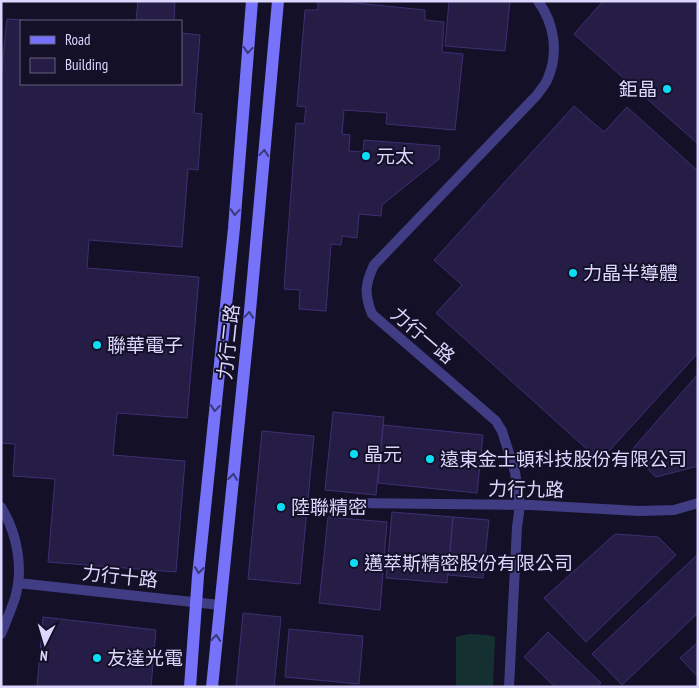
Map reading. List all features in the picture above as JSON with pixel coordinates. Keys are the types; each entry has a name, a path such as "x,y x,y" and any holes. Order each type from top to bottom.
{"street":[{"name":"力行二路","path":"190,687 196,602 234,228 252,1"},
{"name":"力行二路","path":"212,687 249,322 278,1"},
{"name":"力行一路","path":"509,687 517,526 520,505 515,472 502,431 496,421 372,314 366,290 374,265 537,95 548,78 554,54 552,31 543,8 538,1"},
{"name":"力行九路","path":"352,502 520,505 648,511 674,510 698,503"},
{"path":"1,507 17,543 18,583 16,596 1,634"},
{"name":"力行十路","path":"18,583 220,605"}],"green space":[{"path":"469,634 495,637 493,687 456,687 456,637"}],"building":[{"path":"138,1 175,1 174,20 136,20"},
{"name":"元太","path":"318,1 336,1 425,10 425,20 444,22 442,52 463,54 455,130 386,124 387,113 344,110 342,134 350,135 349,151 363,152 364,140 440,146 439,159 382,205 381,216 359,214 357,238 342,236 341,245 331,244 326,311 299,309 300,290 284,289 296,123 304,124 306,107 297,106 305,10 318,10"},
{"path":"449,1 510,1 505,51 445,46"},
{"name":"鉅晶","path":"603,1 698,1 698,144 574,34"},
{"name":"聯華電子","path":"7,19 24,20 20,20 20,85 182,85 182,33 200,35 194,113 202,114 198,170 188,169 182,247 89,240 87,268 199,277 187,418 117,413 113,455 185,461 176,572 48,562 55,479 13,476 15,444 1,443 1,77"},
{"name":"力晶半導體","path":"574,106 604,132 627,107 698,171 698,353 600,461 436,313 462,285 434,260"},
{"path":"698,374 698,466 656,477 630,452"},
{"name":"晶元","path":"333,412 384,417 376,495 325,490"},
{"name":"遠東金士頓科技股份有限公司","path":"383,425 483,435 477,493 378,483"},
{"name":"陸聯精密","path":"262,431 314,436 300,584 248,579"},
{"path":"392,512 453,517 447,583 386,578"},
{"name":"邁萃斯精密股份有限公司","path":"328,517 387,522 380,610 319,603"},
{"path":"453,517 489,520 483,578 448,575"},
{"path":"615,534 658,537 676,555 586,642 544,598"},
{"path":"698,554 698,613 622,685 592,654"},
{"path":"243,613 281,617 274,687 236,687"},
{"name":"友達光電","path":"43,617 156,630 151,687 37,687"},
{"path":"289,629 363,636 359,684 285,677"},
{"path":"548,632 601,683 597,687 555,687 524,657"},
{"path":"698,642 698,677 680,658"}],"place":[{"name":"鉅晶","path":"667,89"},
{"name":"元太","path":"366,156"},
{"name":"力晶半導體","path":"573,273"},
{"name":"聯華電子","path":"97,345"},
{"name":"晶元","path":"354,454"},
{"name":"遠東金士頓科技股份有限公司","path":"430,459"},
{"name":"陸聯精密","path":"281,507"},
{"name":"邁萃斯精密股份有限公司","path":"354,563"},
{"name":"友達光電","path":"97,658"}]}
